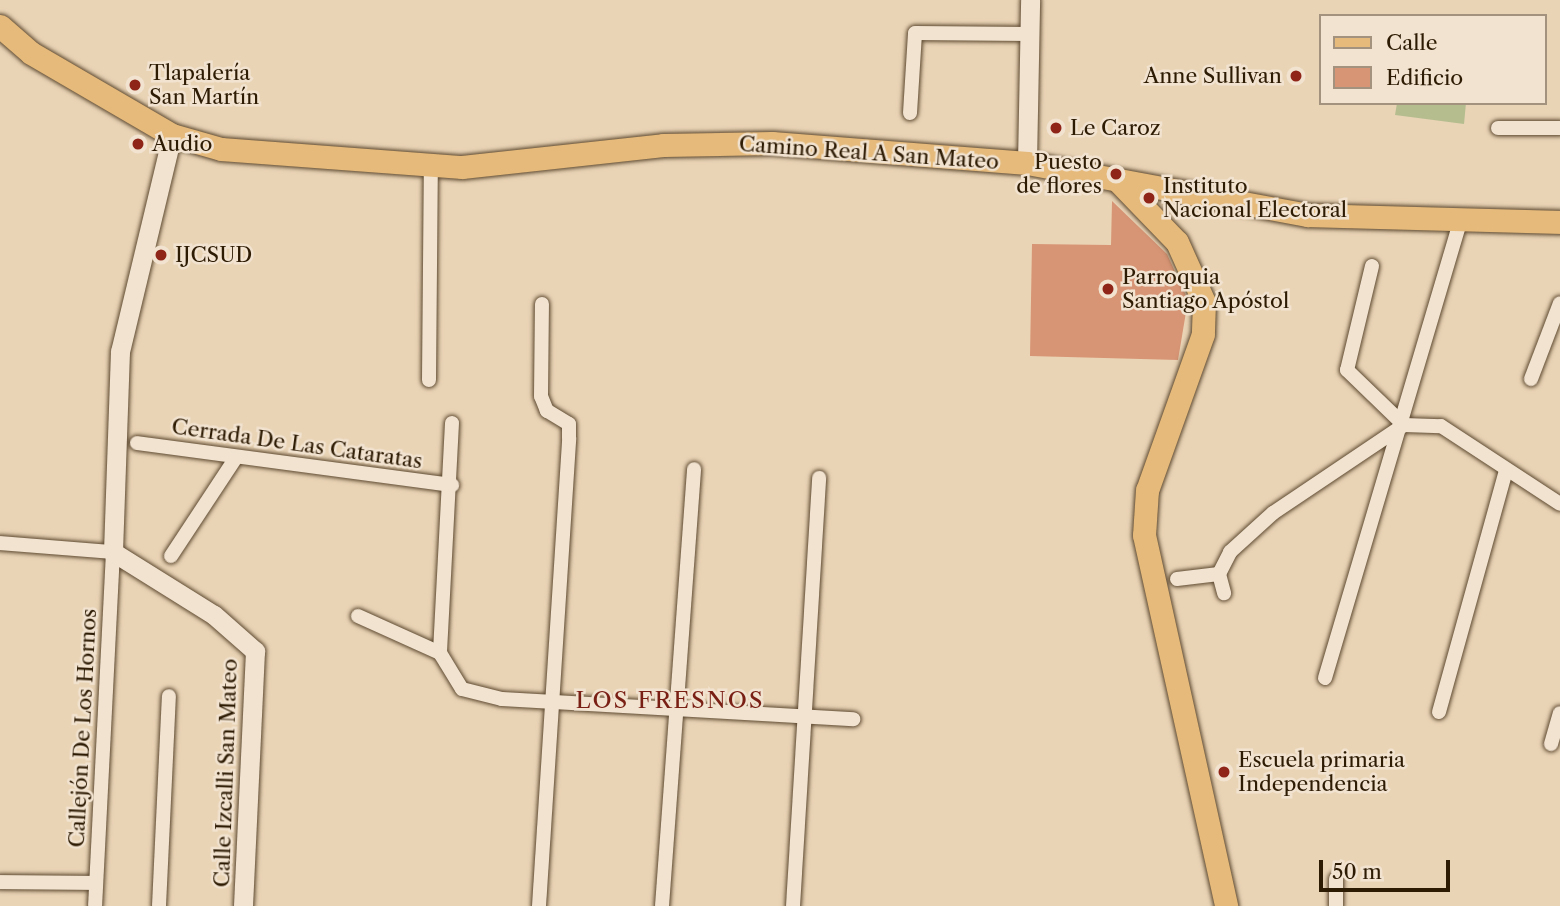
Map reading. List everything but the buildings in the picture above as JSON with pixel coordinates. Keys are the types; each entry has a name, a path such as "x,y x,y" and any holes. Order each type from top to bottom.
{"main road":[{"name":"Camino Real A San Mateo","path":"0,26 32,53 172,135 221,149 431,166 663,145 772,143 1027,163 1308,215 1460,223 1560,222"},
{"path":"1119,182 1177,242 1204,302 1203,334 1147,490 1144,535 1226,906"}],"street":[{"path":"1027,163 1030,0"},
{"path":"910,113 915,33 1029,34"},
{"path":"1498,128 1560,128"},
{"path":"0,543 113,552 120,351 172,135"},
{"path":"429,380 431,166"},
{"path":"1325,678 1404,425 1460,223"},
{"path":"1372,265 1347,370 1404,425"},
{"path":"1531,379 1560,303"},
{"path":"539,906 557,702 569,438 569,424 547,411 541,396 542,304"},
{"path":"440,653 452,485 452,423"},
{"path":"1224,593 1219,574 1230,552 1273,513 1404,425 1441,426 1560,504"},
{"name":"Cerrada De Las Cataratas","path":"137,443 235,459 452,485"},
{"path":"171,556 235,459"},
{"path":"662,906 679,710 694,469"},
{"path":"1439,712 1506,470"},
{"path":"793,906 819,478"},
{"name":"Callejón De Los Hornos","path":"95,906 113,552"},
{"name":"Calle Izcalli San Mateo","path":"113,552 214,615 255,651 243,906"},
{"path":"1177,579 1219,574"},
{"path":"358,616 440,653 462,689 557,702 853,719"},
{"path":"159,906 169,696"},
{"path":"1551,744 1560,713"},
{"path":"1336,879 1336,906"},
{"path":"0,883 95,883"}],"green space":[{"path":"1397,105 1466,105 1464,124 1395,115"}],"place":[{"name":"Anne Sullivan","path":"1296,76"},
{"name":"Tlapalería San Martín","path":"135,85"},
{"name":"Le Caroz","path":"1056,128"},
{"name":"Audio","path":"138,144"},
{"name":"Puesto de flores","path":"1116,174"},
{"name":"Instituto Nacional Electoral","path":"1149,198"},
{"name":"IJCSUD","path":"161,255"},
{"name":"Parroquia Santiago Apóstol","path":"1108,289"},
{"name":"Escuela primaria Independencia","path":"1224,772"}],"district":[{"name":"LOS FRESNOS","path":"670,700"}]}
